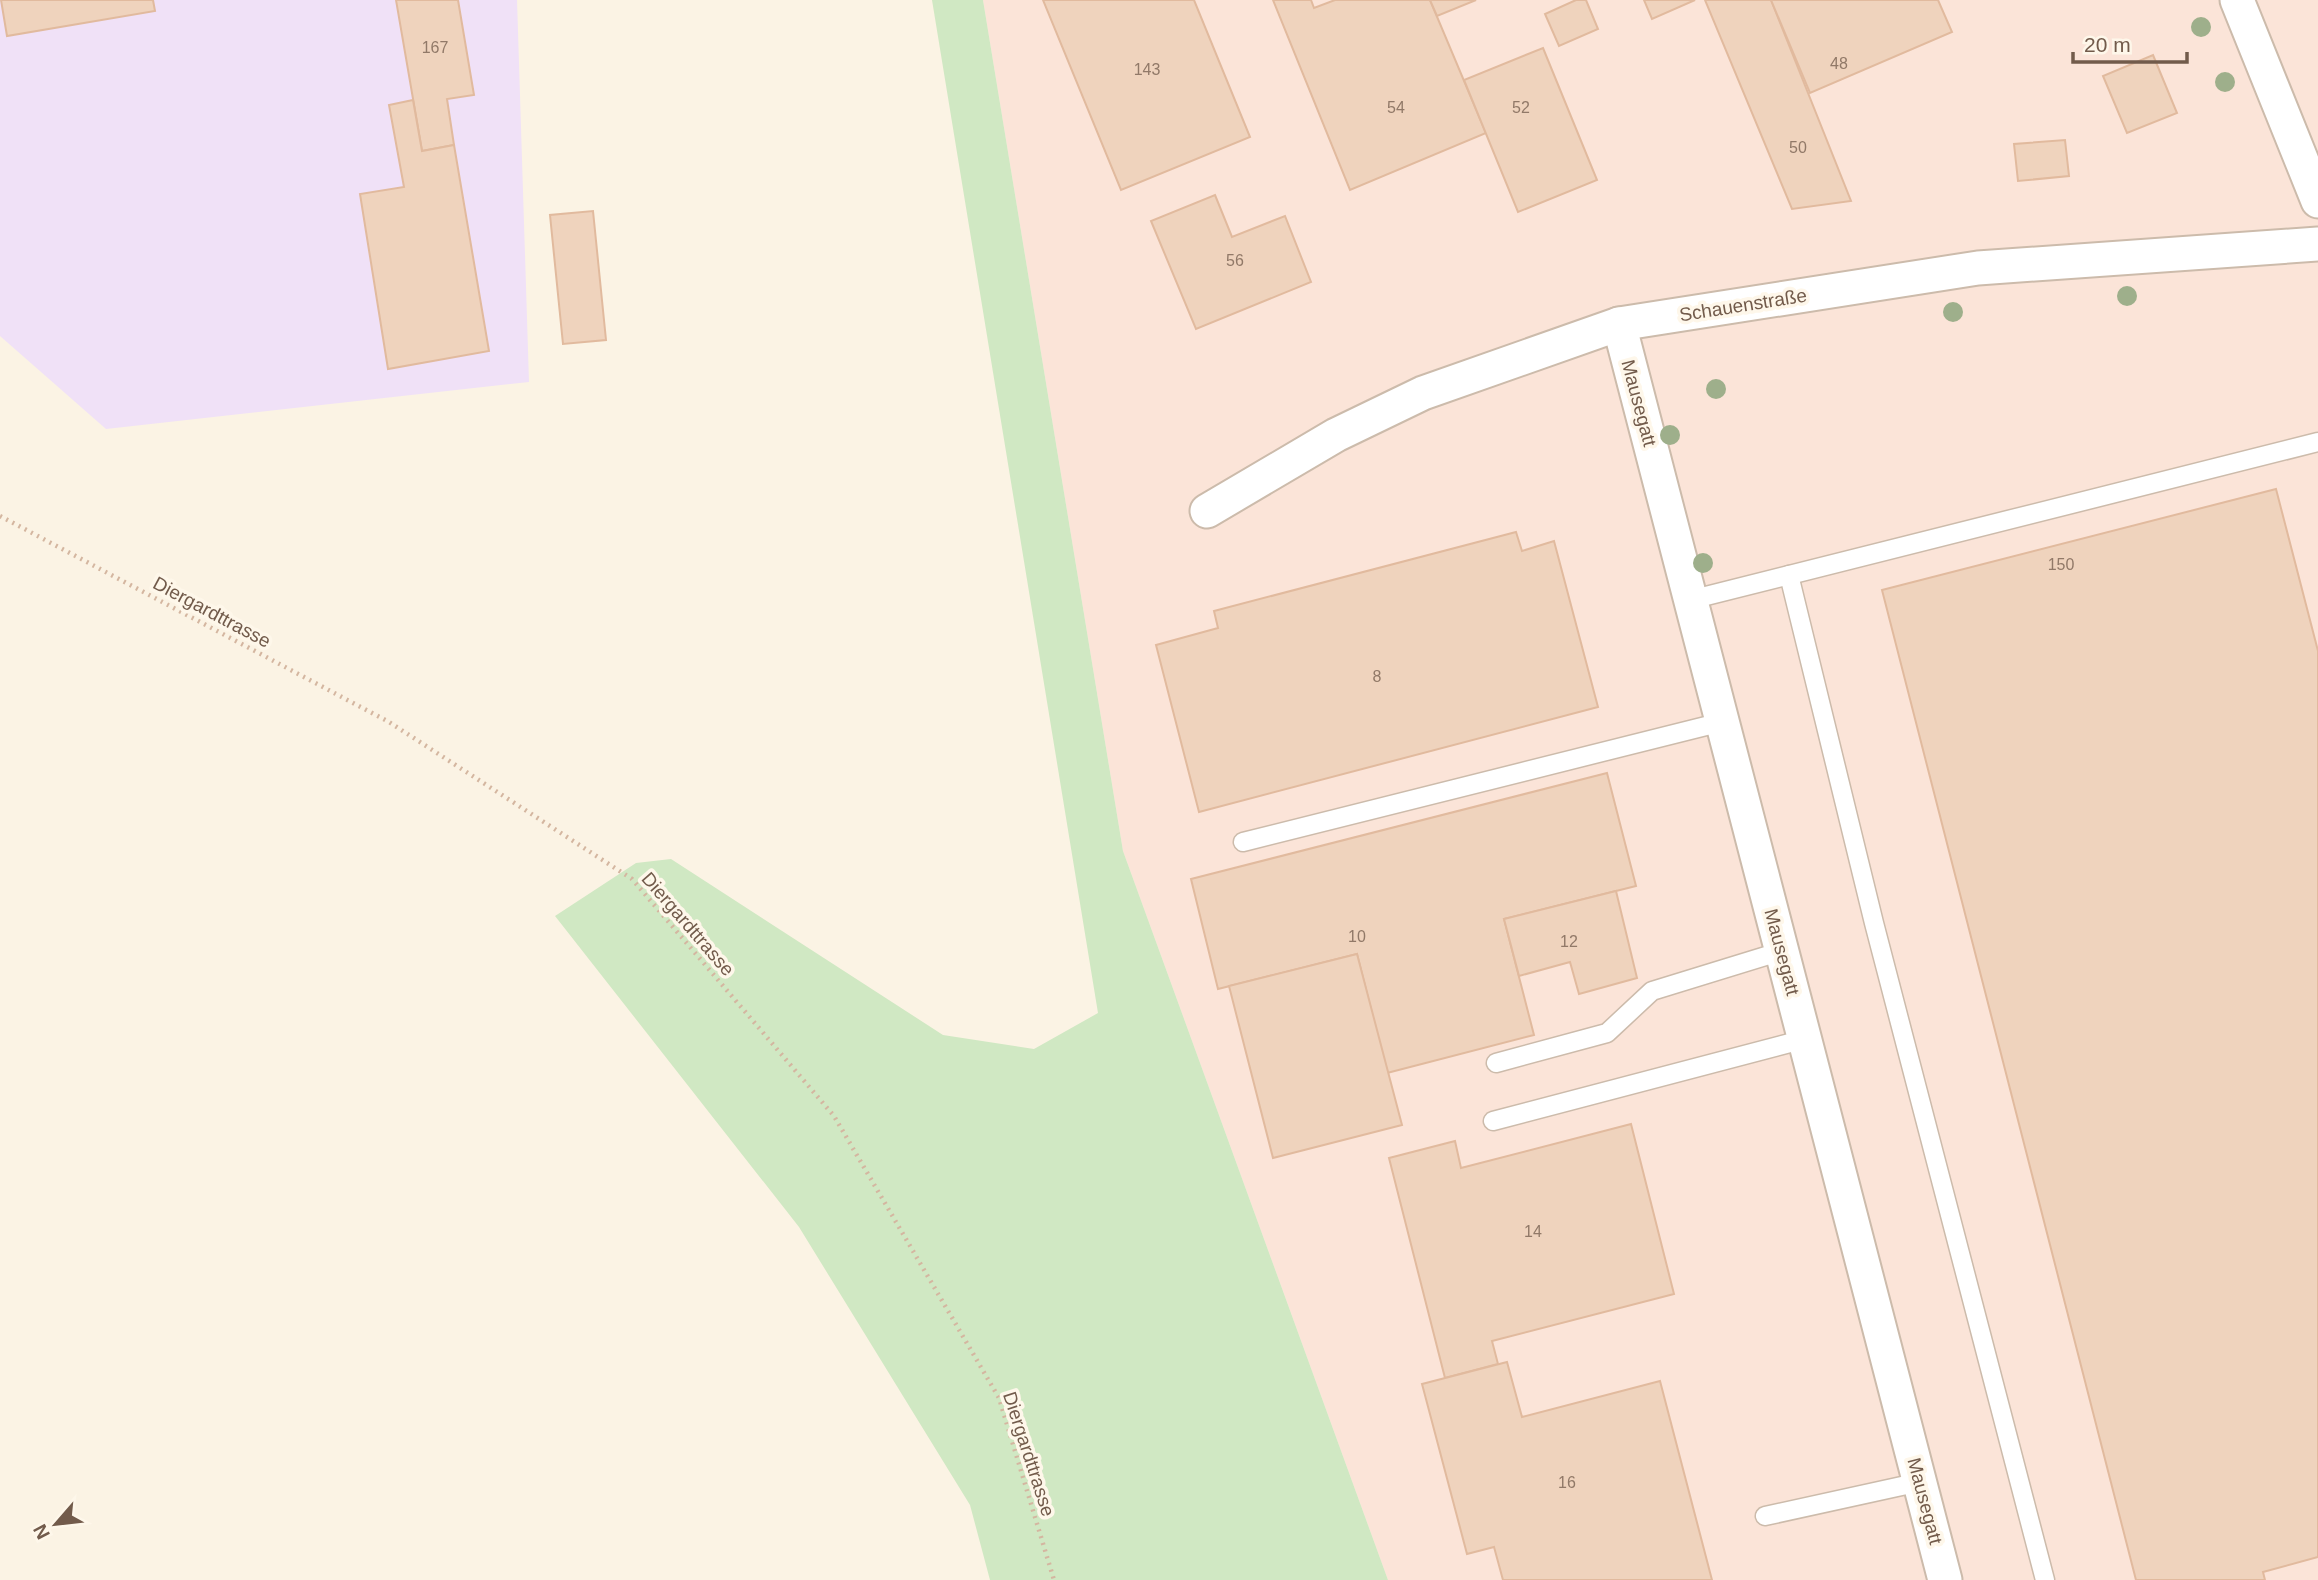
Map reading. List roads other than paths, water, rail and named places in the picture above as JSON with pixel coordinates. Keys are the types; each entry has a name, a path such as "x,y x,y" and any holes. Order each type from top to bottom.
{"street":[{"path":"2237,0 2318,201"},
{"name":"Schauenstraße","path":"1207,511 1336,435 1423,393 1619,324 1978,268 2318,244"},
{"name":"Mausegatt","path":"1619,324 1945,1580"}],"lane":[{"path":"1690,600 2318,442"},
{"path":"1789,575 1874,923 2045,1580"},
{"path":"1242,842 1722,722"},
{"path":"1496,1063 1607,1033 1652,991 1782,951"},
{"path":"1493,1121 1805,1039"},
{"path":"1765,1516 1920,1482"}]}
